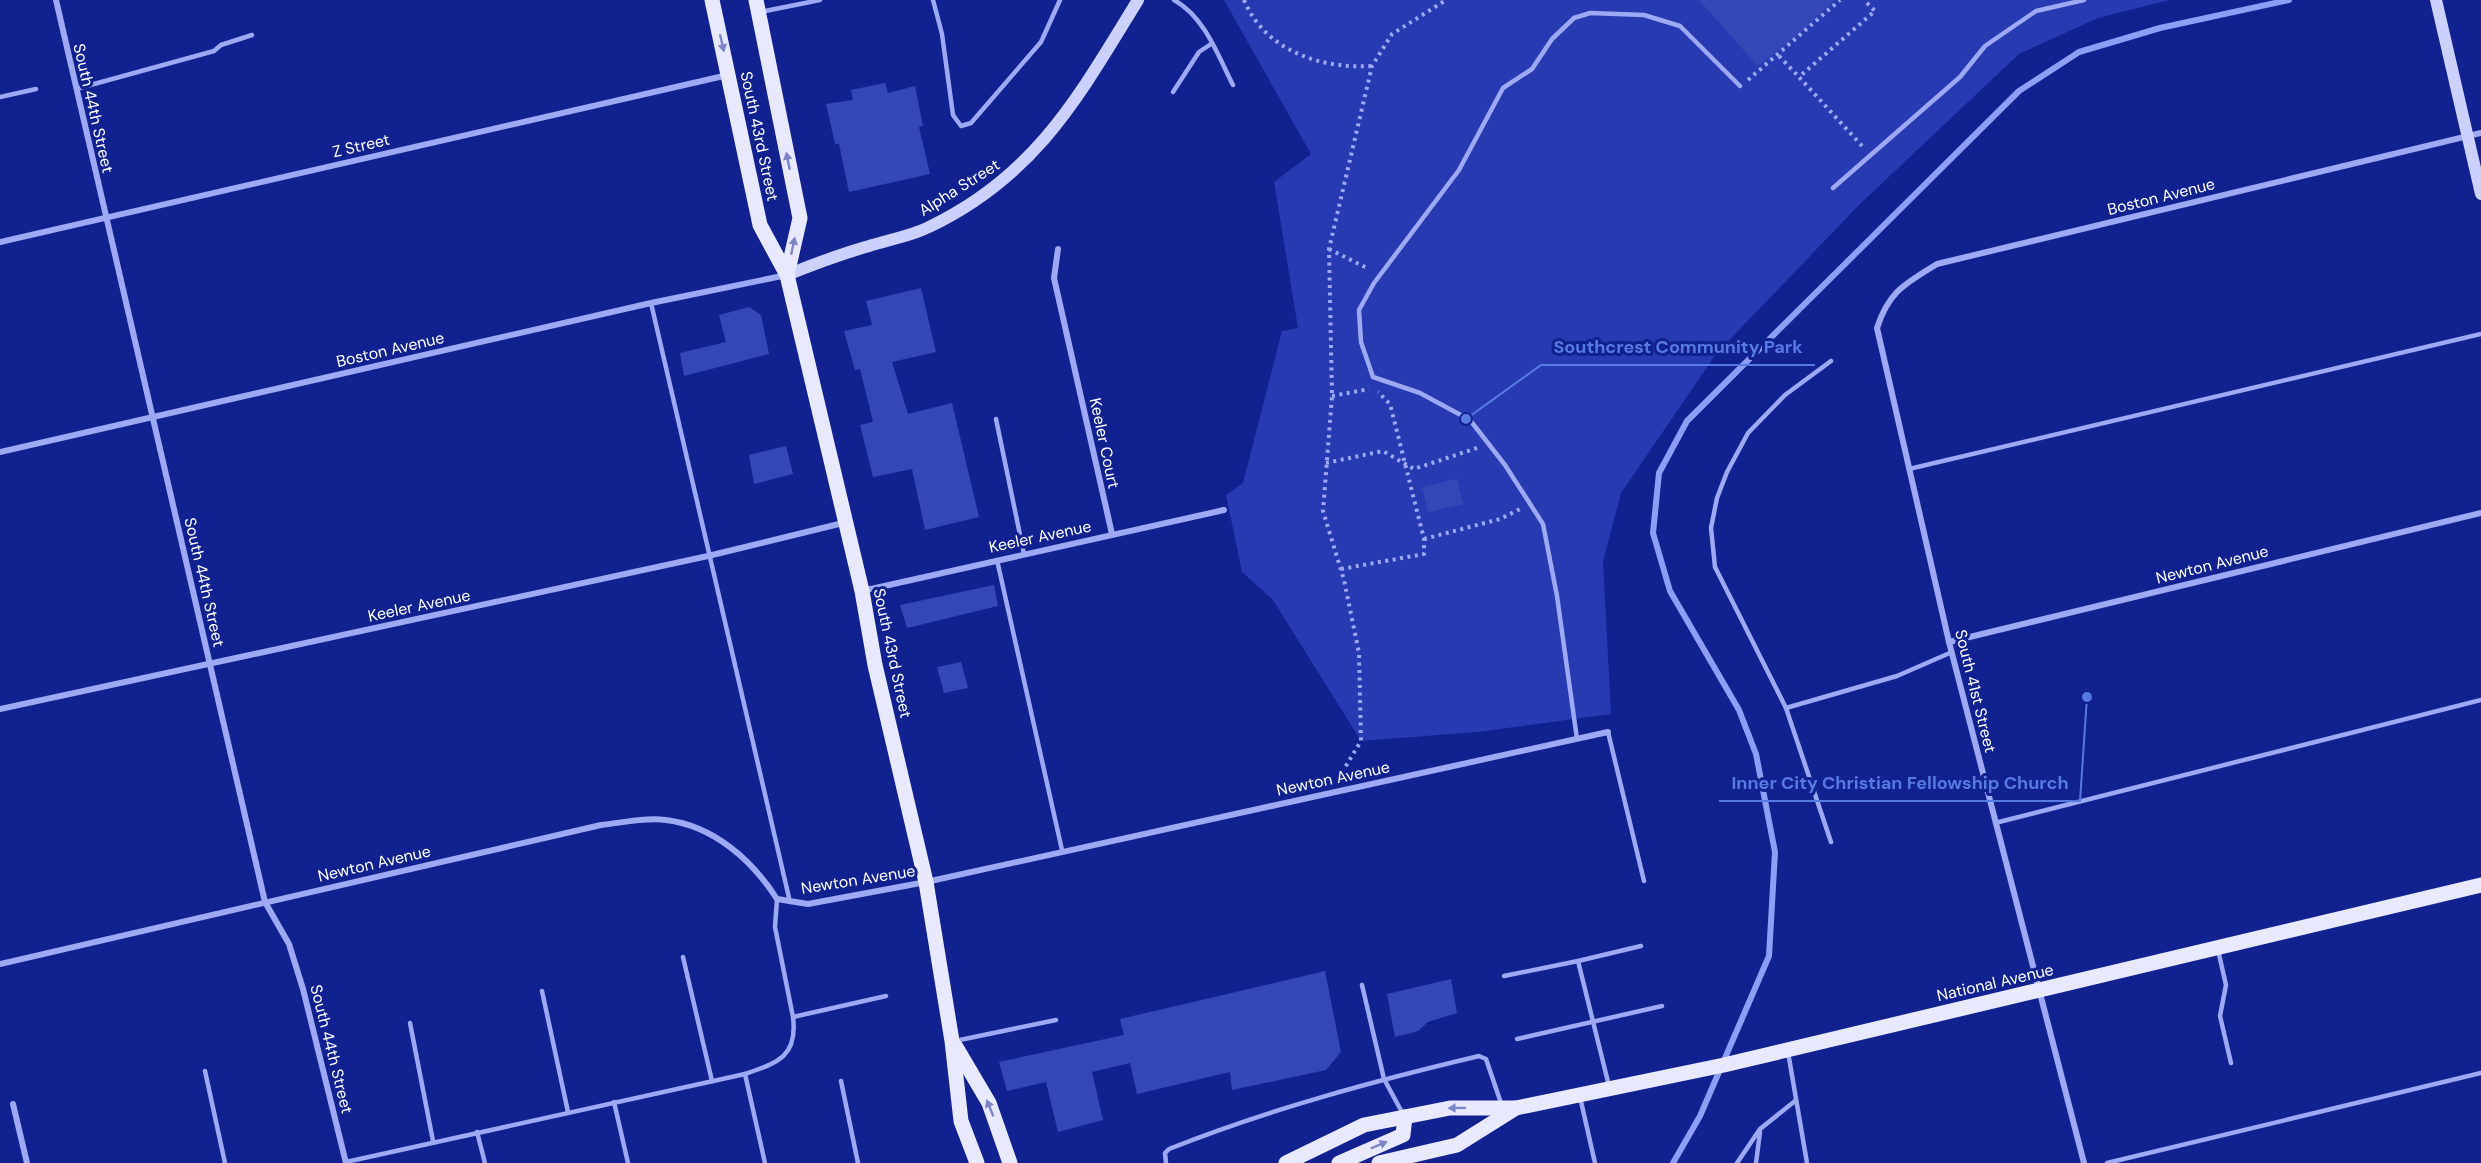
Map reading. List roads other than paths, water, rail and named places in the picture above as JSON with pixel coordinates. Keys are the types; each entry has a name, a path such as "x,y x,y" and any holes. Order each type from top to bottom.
{"main road":[{"name":"South 43rd Street","path":"712,0 762,229 787,275 843,523 862,591 875,665 926,882 952,1041 961,1120 977,1163"},
{"name":"South 43rd Street","path":"757,6 800,218 787,275"},
{"name":"National Avenue","path":"1286,1163 1364,1125 1450,1108 1510,1108 1609,1089 2040,991 2481,885"},
{"name":"South 43rd Street","path":"952,1041 989,1103 1010,1163"},
{"name":"National Avenue","path":"1379,1163 1457,1145 1510,1108"},
{"path":"1339,1163 1403,1134 1405,1117"}],"street":[{"name":"South 44th Street","path":"56,0 265,902 289,944 303,988 346,1162"},
{"name":"Alpha Street","path":"787,275 831,257 928,227 1005,180 1039,149 1087,83 1138,0"},
{"path":"2436,0 2481,194"},
{"name":"Z Street","path":"0,242 729,75"},
{"name":"Boston Avenue","path":"1877,328 1884,308 1897,288 1937,264 2481,133"},
{"name":"Keeler Court","path":"1058,249 1054,278 1112,534"},
{"name":"Boston Avenue","path":"0,452 651,303 787,275"},
{"name":"South 41st Street","path":"1877,328 1949,642 2084,1163"},
{"name":"Keeler Avenue","path":"862,591 1224,510"},
{"name":"Newton Avenue","path":"1949,642 2481,513"},
{"name":"Keeler Avenue","path":"0,709 708,556 843,523"},
{"name":"Newton Avenue","path":"0,964 601,825 664,819 695,827 726,844 755,868 777,899 790,903 808,904 926,882 1062,850 1608,732"},
{"path":"13,1104 27,1163"}],"lane":[{"path":"757,6 820,0"},
{"path":"933,0 942,34 953,115 961,126 971,123 1041,42 1060,0"},
{"path":"1174,0 1189,9 1233,85"},
{"path":"1833,188 1960,77 1985,46 2036,11 2085,0"},
{"path":"1577,739 1551,555 1543,524 1470,420 1420,393 1373,377 1361,342 1359,310 1380,275 1459,170 1503,88 1532,69 1552,39 1574,18 1590,13 1644,15 1680,26 1740,86"},
{"path":"76,89 213,51 228,42 252,35"},
{"path":"1173,93 1199,52 1211,44"},
{"path":"0,97 36,89"},
{"path":"651,303 790,903"},
{"path":"1909,469 2481,334"},
{"path":"1831,361 1785,395 1748,433 1727,472 1717,498 1711,528 1715,567 1786,708 1831,842"},
{"path":"996,419 1024,554"},
{"path":"997,559 1062,850"},
{"path":"1786,708 1897,676 1952,652"},
{"path":"1995,823 2481,700"},
{"path":"1608,732 1644,881"},
{"path":"346,1162 745,1074 778,1062 786,1054 793,1041 793,1017 775,927 777,899"},
{"path":"1504,976 1641,946"},
{"path":"2217,948 2226,985 2220,1016 2231,1063"},
{"path":"683,957 712,1081"},
{"path":"1578,961 1609,1089"},
{"path":"1362,986 1384,1079 1405,1117"},
{"path":"542,991 568,1112"},
{"path":"793,1017 886,996"},
{"path":"1517,1039 1592,1020 1662,1006"},
{"path":"952,1041 1056,1020"},
{"path":"410,1023 433,1141"},
{"path":"1783,1051 1796,1101 1807,1163"},
{"path":"1166,1163 1166,1153 1169,1149 1240,1121 1384,1079 1479,1056 1486,1059 1510,1108"},
{"path":"206,1071 225,1163"},
{"path":"2107,1163 2481,1073"},
{"path":"745,1074 765,1163"},
{"path":"841,1081 858,1163"},
{"path":"1580,1095 1595,1163"},
{"path":"1737,1163 1760,1129 1796,1101"},
{"path":"614,1102 628,1163"},
{"path":"1756,1163 1760,1129"},
{"path":"477,1132 485,1163"}],"waterway":[{"path":"1673,1163 1700,1116 1769,956 1775,852 1756,754 1739,710 1670,591 1653,533 1659,473 1687,421 2019,91 2079,52 2160,28 2289,0"}],"place":[{"name":"Southcrest Community Park","path":"1466,419"},
{"name":"Inner City Christian Fellowship Church","path":"2087,697"}]}
